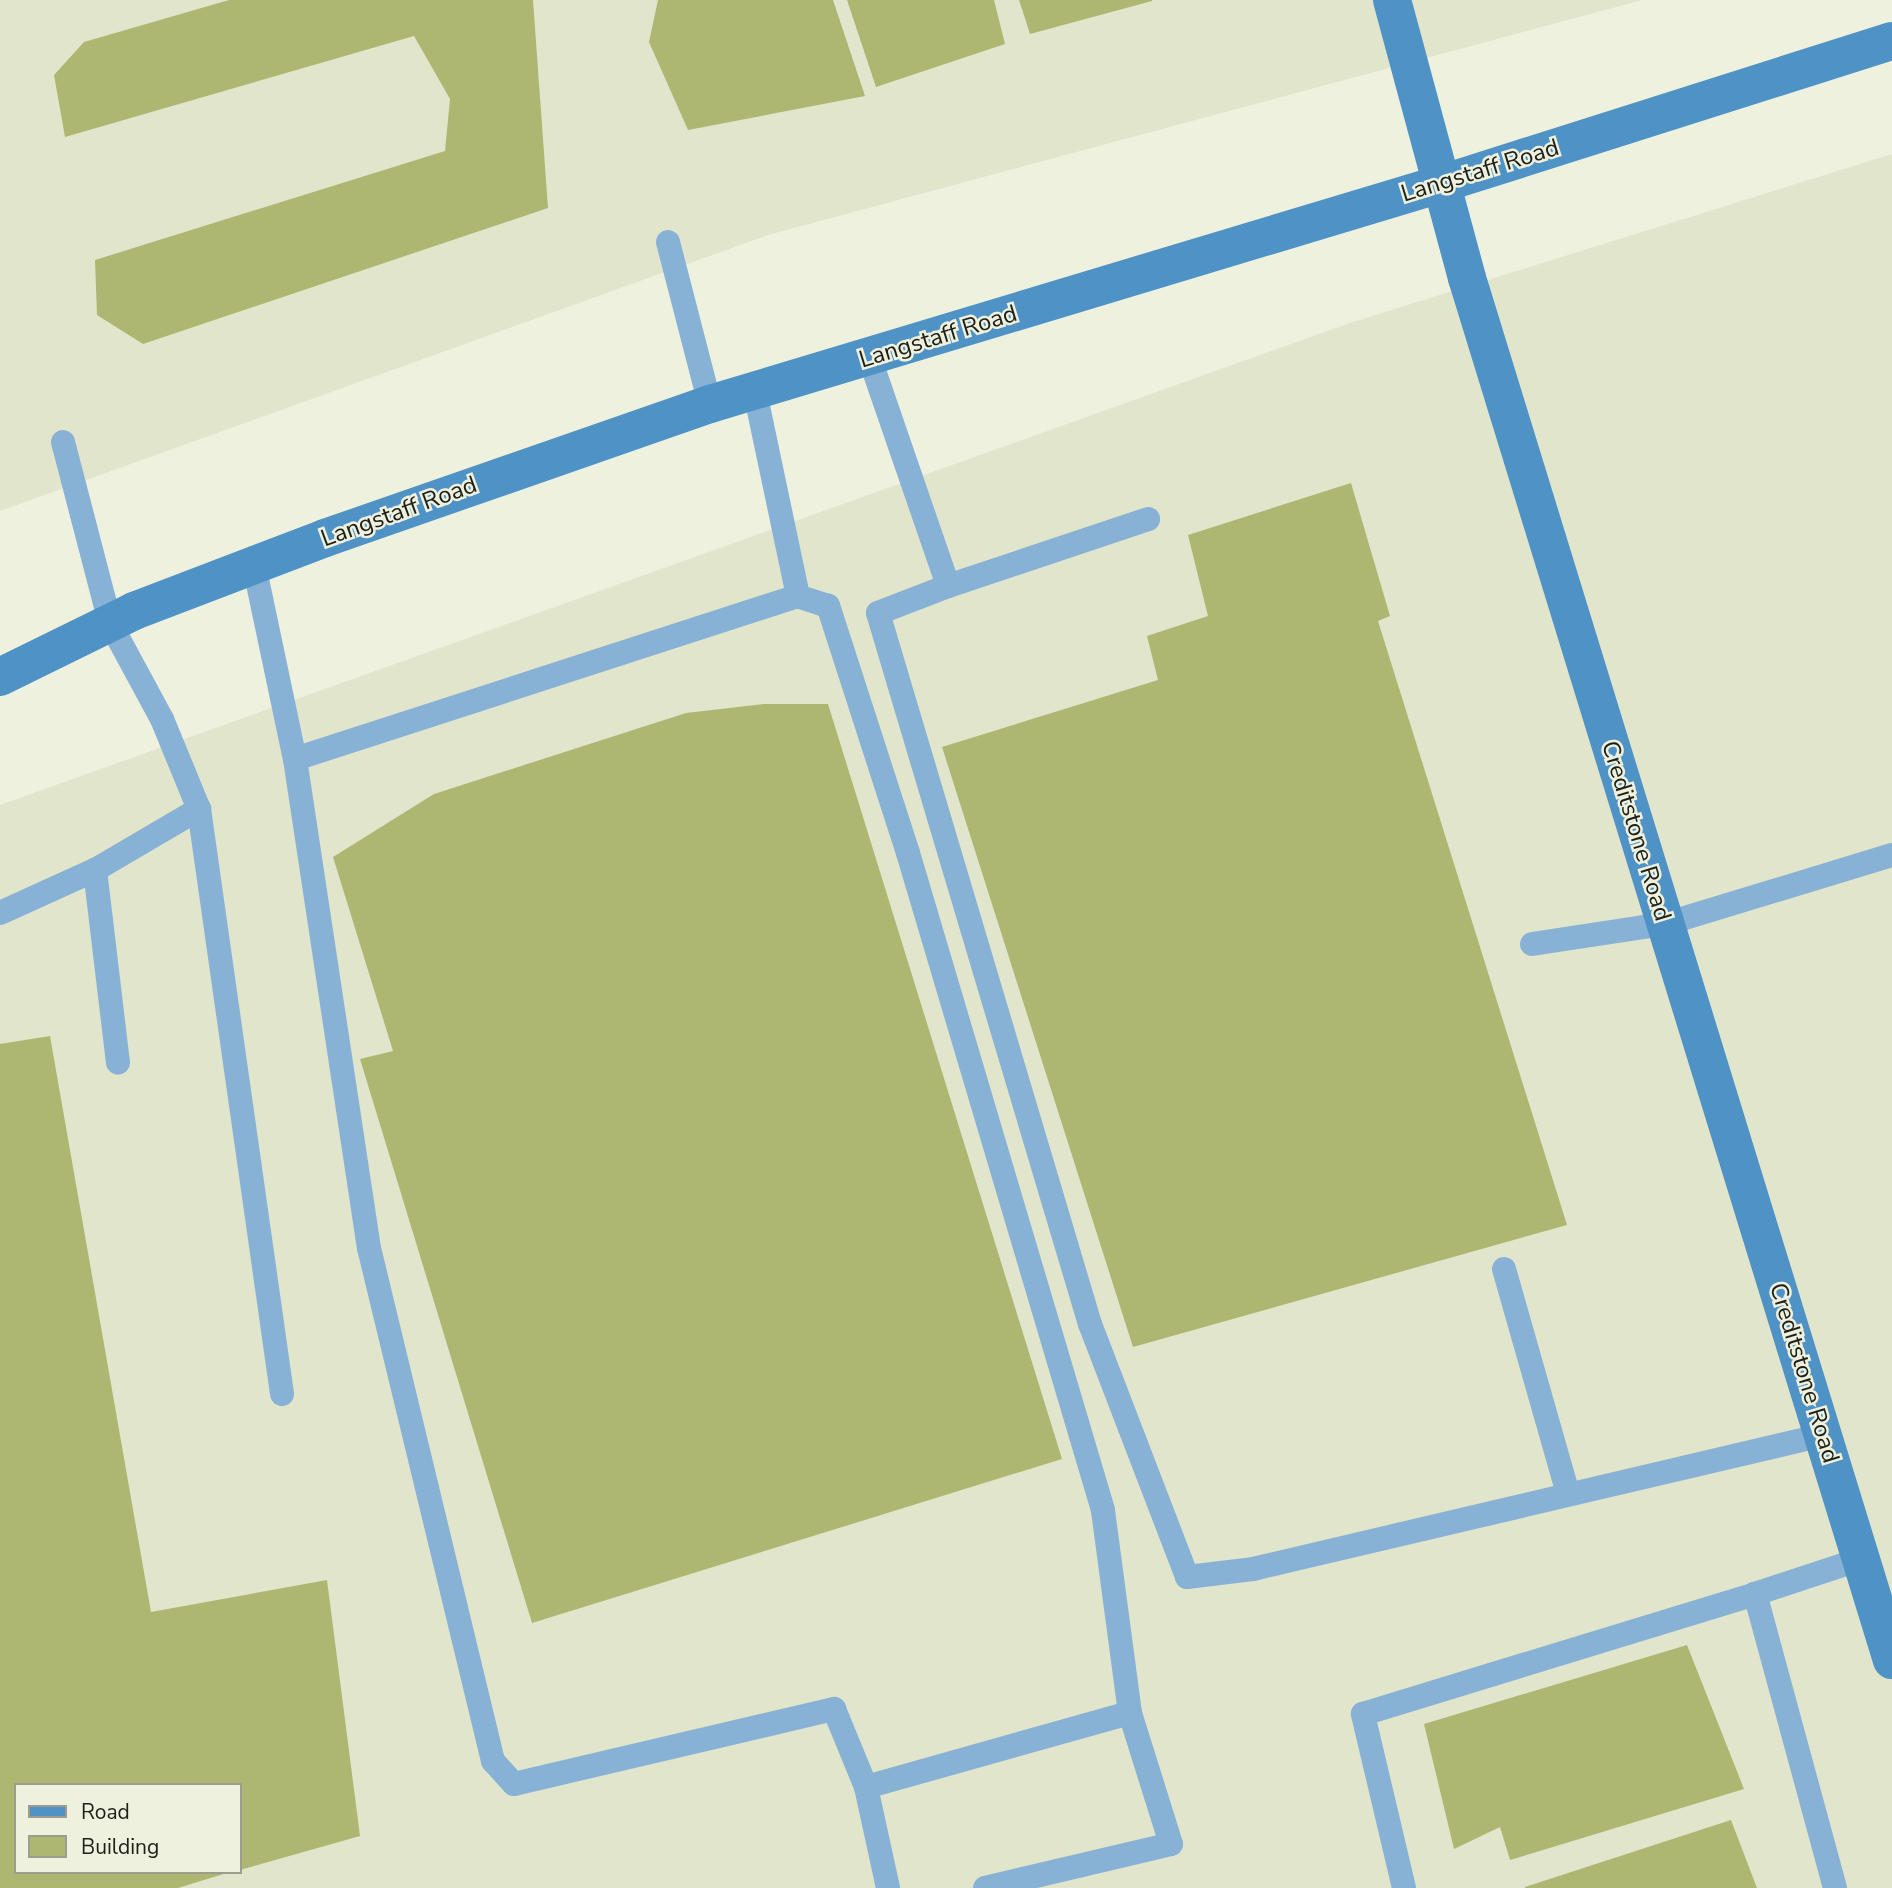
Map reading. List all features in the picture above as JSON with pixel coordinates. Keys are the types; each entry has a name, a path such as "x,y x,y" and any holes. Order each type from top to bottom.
{"street":[{"name":"Creditstone Road","path":"1392,0 1444,183 1467,278 1892,1660"},
{"name":"Langstaff Road","path":"0,677 110,623 254,565 710,404 870,359 1444,183 1892,41"}],"lane":[{"path":"667,242 710,404"},
{"path":"870,359 948,586"},
{"path":"755,392 797,596"},
{"path":"63,442 110,623 162,719 199,809 282,1394"},
{"path":"1148,519 948,586 878,613 1090,1324 1187,1577 1254,1569 1823,1435"},
{"path":"254,565 295,758 369,1248 493,1761 514,1784 834,1709 866,1787 888,1888"},
{"path":"295,758 797,596 828,606 924,906 1103,1510 1129,1713 1171,1844 985,1888"},
{"path":"0,913 95,870 199,809"},
{"path":"1532,944 1665,924 1892,855"},
{"path":"95,870 118,1063"},
{"path":"1504,1269 1568,1493"},
{"path":"1404,1888 1363,1714 1861,1559"},
{"path":"1755,1594 1835,1888"},
{"path":"866,1787 1129,1713"}],"shaded area":[{"path":"0,0 1642,0 768,235 0,511"},
{"path":"1892,154 1892,1888 0,1888 0,805 1350,323"}],"building":[{"path":"229,0 533,0 548,208 143,344 97,315 95,260 445,151 450,99 414,36 65,137 54,75 84,42"},
{"path":"658,0 833,0 865,96 688,130 649,42"},
{"path":"847,0 994,0 1005,44 876,87"},
{"path":"1019,0 1152,0 1152,1 1030,34"},
{"path":"1351,483 1390,616 1378,621 1567,1225 1133,1347 942,747 1158,680 1147,636 1208,616 1188,535"},
{"path":"764,704 828,704 1062,1459 532,1623 360,1059 393,1051 333,857 434,794 686,713"},
{"path":"50,1036 151,1612 327,1580 360,1836 242,1869 242,1783 14,1783 14,1874 224,1874 178,1888 0,1888 0,1044"},
{"path":"1687,1645 1744,1789 1510,1860 1500,1827 1454,1849 1424,1724"},
{"path":"1731,1820 1757,1888 1525,1888 1525,1887"}]}
